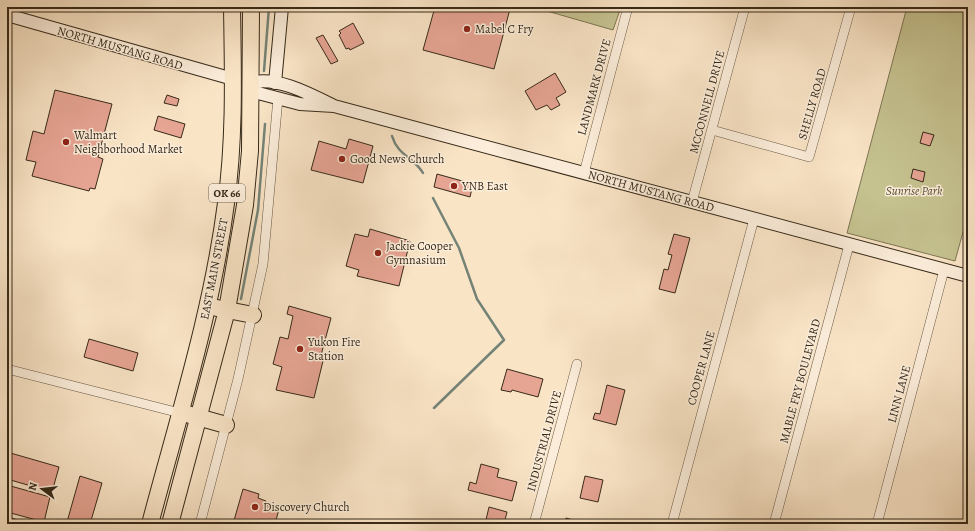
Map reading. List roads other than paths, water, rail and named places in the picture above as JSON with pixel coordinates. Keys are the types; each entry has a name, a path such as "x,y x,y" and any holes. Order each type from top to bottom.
{"highway":[{"name":"EAST MAIN STREET","path":"150,524 208,306 226,203 231,152 233,79 232,7"},
{"name":"EAST MAIN STREET","path":"170,524 227,310 245,205 250,151 250,7"},
{"path":"233,79 251,84"},
{"path":"208,306 253,314"},
{"path":"180,412 226,425"}],"main road":[{"path":"275,83 282,7"},
{"name":"NORTH MUSTANG ROAD","path":"7,15 233,79"},
{"name":"NORTH MUSTANG ROAD","path":"334,106 300,104 258,93 251,84 262,80 275,83 303,91 334,106 968,276"}],"street":[{"name":"LANDMARK DRIVE","path":"584,173 628,7"},
{"name":"MCCONNELL DRIVE","path":"692,202 745,7"},
{"name":"SHELLY ROAD","path":"712,130 809,157 851,7"},
{"path":"200,524 253,314 263,264 278,98"},
{"name":"COOPER LANE","path":"672,524 754,219"},
{"name":"MABLE FRY BOULEVARD","path":"774,524 849,244"},
{"name":"LINN LANE","path":"877,524 944,270"},
{"name":"INDUSTRIAL DRIVE","path":"534,524 578,364"},
{"path":"7,369 180,412"}],"waterway":[{"path":"264,71 269,7"},
{"path":"241,299 258,210 265,124"},
{"path":"392,136 398,148 415,163 423,173"},
{"path":"433,198 459,248 477,299 504,340 434,408"}],"place":[{"name":"Mabel C Fry","path":"467,29"},
{"name":"Walmart Neighborhood Market","path":"66,142"},
{"name":"Good News Church","path":"342,159"},
{"name":"YNB East","path":"454,186"},
{"name":"Jackie Cooper Gymnasium","path":"378,253"},
{"name":"Yukon Fire Station","path":"300,349"},
{"name":"Discovery Church","path":"255,507"}],"park label":[{"name":"Sunrise Park","path":"914,191"}]}
